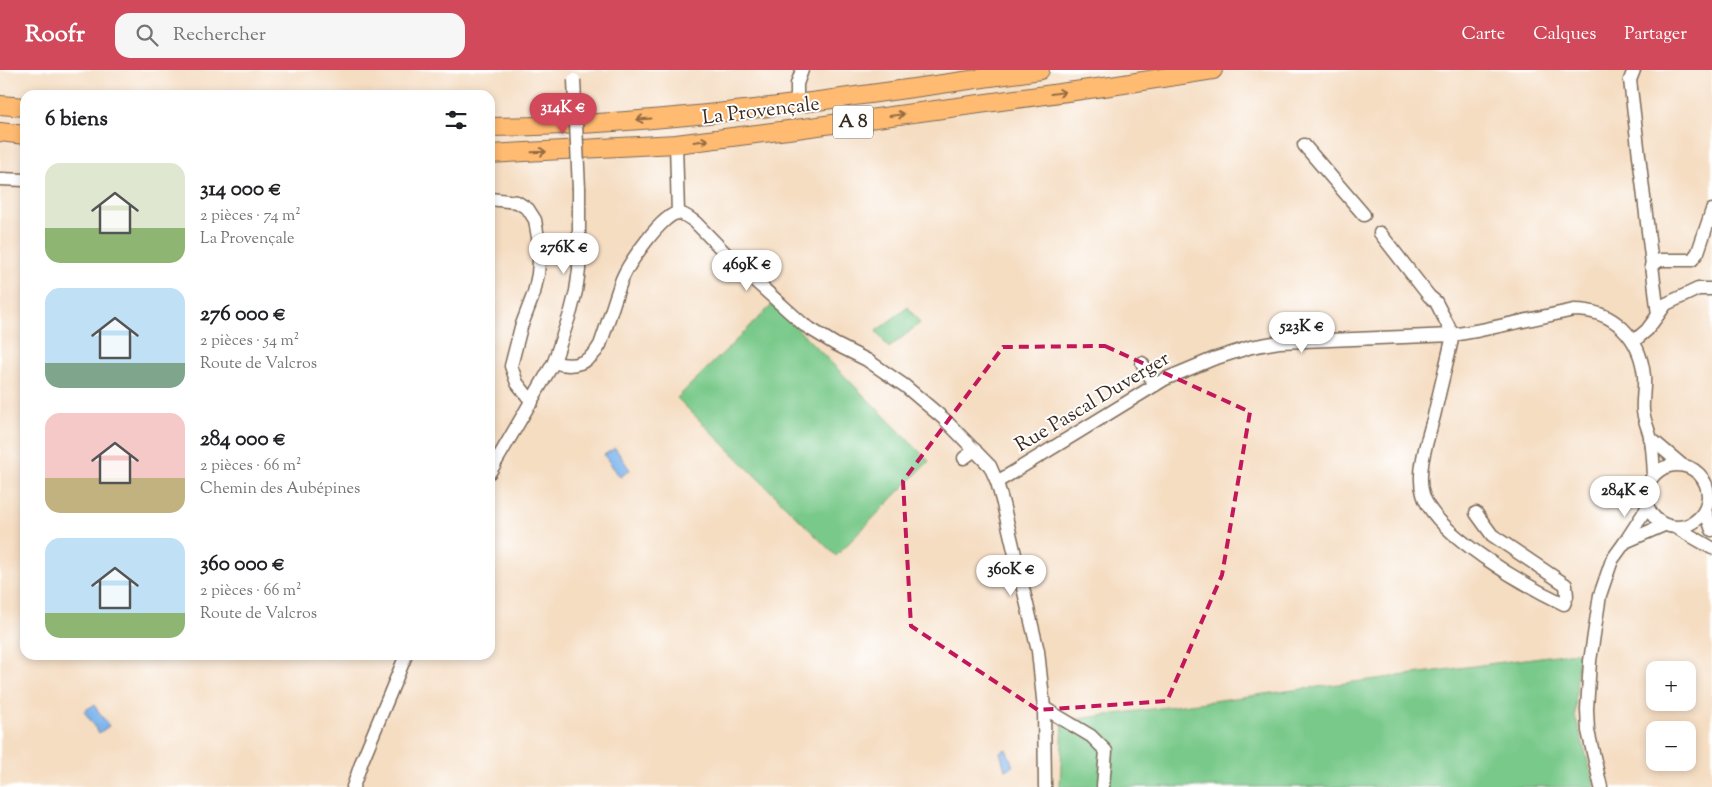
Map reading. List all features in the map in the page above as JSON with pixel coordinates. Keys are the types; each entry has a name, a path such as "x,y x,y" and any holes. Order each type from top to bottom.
{"highway":[{"path":"853,97 1003,70"},
{"name":"La Provençale","path":"495,127 670,118 853,97 1040,70"},
{"name":"La Provençale","path":"495,154 676,144 1111,86 1213,70"},
{"path":"0,105 20,107"},
{"path":"0,132 20,134"}],"street":[{"path":"797,104 797,84 802,70"},
{"path":"1634,70 1630,80 1658,315"},
{"path":"495,464 554,362 576,291 580,189 574,75"},
{"path":"676,144 678,213"},
{"path":"1304,145 1364,215"},
{"path":"0,179 20,180"},
{"path":"495,200 517,202 528,209 535,220 540,249 538,274 534,293 521,327 511,366 517,383 532,402"},
{"path":"1651,266 1660,260 1692,260 1698,252 1712,210"},
{"path":"554,362 564,366 581,363 595,353 627,269 659,225 669,216 678,213 696,222 736,264 804,326 867,360 905,386 944,419 990,466 997,482 1038,651 1044,708 1045,787"},
{"path":"1380,233 1428,296 1436,302 1453,335 1422,470 1422,494 1430,509 1445,526 1472,548 1544,594 1564,604 1567,596 1566,585 1492,535 1476,513"},
{"path":"1634,341 1647,330 1666,304 1698,289 1712,289"},
{"name":"Rue Pascal Duverger","path":"997,482 1155,385 1213,358 1251,347 1279,342 1453,335 1558,313 1586,310 1620,325 1634,341 1644,379 1643,411 1650,438 1654,474"},
{"path":"1142,363 1155,385"},
{"path":"1650,438 1682,465 1699,473 1710,495 1700,518 1693,523 1677,528"},
{"path":"964,458 975,450"},
{"path":"1601,787 1588,731 1587,709 1590,661 1602,586 1612,560 1626,542 1647,508 1646,490 1648,482 1654,474 1666,466 1682,465"},
{"path":"1699,473 1712,472"},
{"path":"1647,508 1664,525 1677,528 1712,548"},
{"path":"1705,510 1712,530"},
{"path":"1626,542 1664,525"},
{"path":"353,787 404,660"},
{"path":"1044,708 1091,736 1106,751 1103,786"}],"highlighted area":[{"path":"1105,346 1250,412 1222,575 1167,701 1038,710 911,626 903,481 1003,347"}],"green space":[{"path":"773,304 929,461 836,556 677,398"},
{"path":"908,307 920,323 889,348 876,331"},
{"path":"1578,652 1575,715 1595,787 1060,787 1063,721"}],"water":[{"path":"615,448 630,470 620,477 604,455"},
{"path":"94,705 109,726 99,733 84,711"},
{"path":"1006,749 1013,766 1005,770 1000,752"}]}
